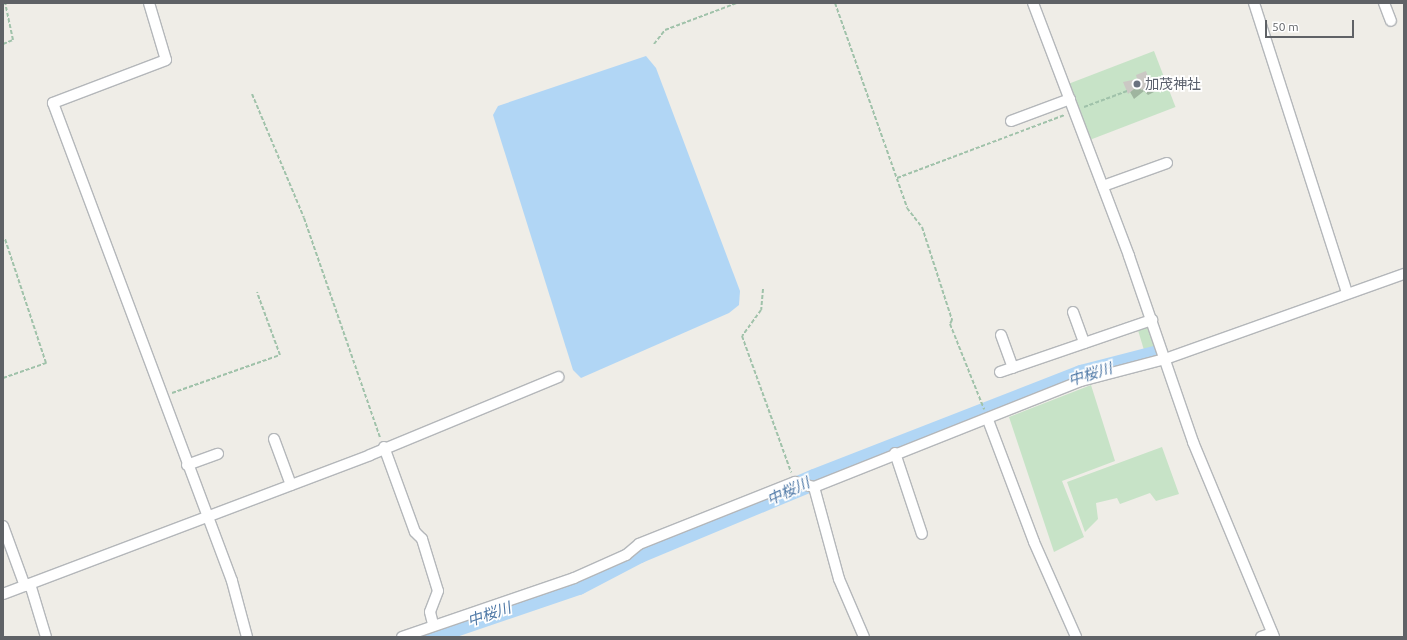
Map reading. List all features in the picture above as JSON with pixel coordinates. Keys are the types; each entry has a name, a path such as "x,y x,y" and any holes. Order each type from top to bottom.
{"street":[{"path":"149,3 166,60 54,103 187,465 232,581 247,637"},
{"path":"1033,3 1152,320 1193,442 1273,635 1261,637"},
{"path":"1254,3 1347,292"},
{"path":"1384,3 1391,21"},
{"path":"1011,120 1070,100"},
{"path":"1102,186 1167,163"},
{"path":"402,637 433,624 574,578 626,555 639,544 797,483 812,487 895,452 988,420 1080,381 1165,359 1347,292 1404,274"},
{"path":"1073,312 1084,343"},
{"path":"1000,372 1152,320"},
{"path":"1001,335 1013,368"},
{"path":"3,594 291,485 558,377"},
{"path":"988,420 1034,542 1076,637"},
{"path":"274,439 291,485"},
{"path":"384,447 415,532 422,539 438,591 430,612 433,624"},
{"path":"895,452 922,534"},
{"path":"187,465 218,454"},
{"path":"812,487 839,578 864,637"},
{"path":"3,526 28,585 46,637"}],"path":[{"path":"3,44 13,40 5,3"},
{"path":"654,44 665,30 737,3"},
{"path":"835,3 908,208 922,227 952,320 950,324 984,410"},
{"path":"897,178 1127,91"},
{"path":"252,94 304,218 384,447"},
{"path":"3,378 46,363 5,239"},
{"path":"763,289 761,310 742,336 797,483"},
{"path":"162,397 280,355 257,292"}],"green space":[{"path":"1154,51 1176,107 1090,140 1068,84"},
{"path":"1151,325 1159,351 1146,355 1138,329"},
{"path":"1091,385 1115,461 1062,481 1084,537 1054,552 1009,417"},
{"path":"1162,447 1179,494 1156,501 1150,493 1120,504 1117,498 1096,503 1098,519 1085,532 1067,482"}],"water":[{"path":"646,56 656,68 740,291 739,305 729,313 581,378 573,370 493,115 498,106"}],"building":[{"name":"加茂神社","path":"1146,71 1151,86 1141,90 1139,85 1128,94 1123,82 1137,79 1136,75"}],"waterway":[{"name":"中桜川","path":"422,637 578,584 639,552 814,479 1081,375 1158,355"}],"place":[{"name":"加茂神社","path":"1137,84"}]}
